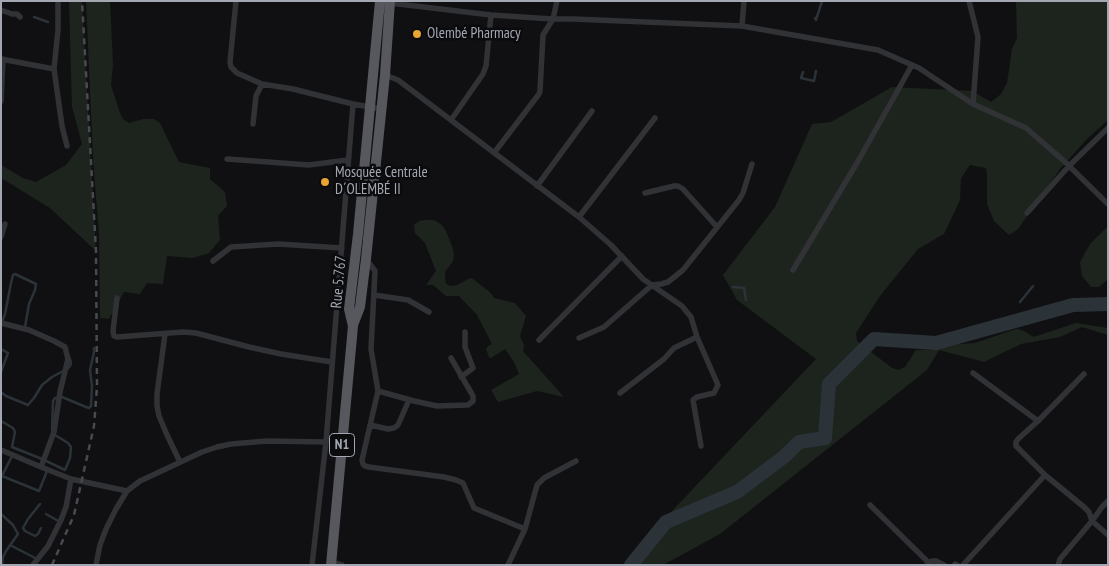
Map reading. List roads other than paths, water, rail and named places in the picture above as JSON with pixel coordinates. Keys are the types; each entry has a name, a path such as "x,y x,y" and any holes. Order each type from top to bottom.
{"highway":[{"name":"N1","path":"353,326 360,307 366,259 385,75 387,2"},
{"name":"Rue 5.767","path":"331,563 353,326 349,308 370,108 387,2"}],"street":[{"path":"58,1 58,30 54,69 62,126 67,146"},
{"path":"236,1 230,62 231,67 238,73 262,84 381,109"},
{"path":"494,153 539,94 543,35 553,19 557,1"},
{"path":"742,26 744,1"},
{"path":"969,1 978,37 973,104"},
{"path":"387,2 491,15 742,26 878,50 919,68 973,104 1026,128 1108,204"},
{"path":"1,10 17,14 20,17"},
{"path":"451,120 486,66 491,15"},
{"path":"1,100 2,59 54,69"},
{"path":"793,270 912,65"},
{"path":"385,75 398,80 579,217 611,245 643,279 682,306 691,316 697,337 718,385 714,393 697,397 693,400 702,446"},
{"path":"253,124 256,96 262,84"},
{"path":"312,565 326,442 352,104"},
{"path":"537,186 592,111"},
{"path":"579,217 655,118"},
{"path":"1027,213 1069,166 1108,128"},
{"path":"227,159 309,165 348,160"},
{"path":"579,338 604,328 652,285 668,282 683,270 743,194 752,164"},
{"path":"645,193 678,186 683,189 717,228"},
{"path":"1,238 5,224"},
{"path":"213,261 231,247 278,244 342,248"},
{"path":"540,340 622,256"},
{"path":"366,259 375,271 371,349 378,391 362,460 365,466 444,477 464,483 474,508 525,528"},
{"path":"374,295 408,300 429,312"},
{"path":"117,298 112,332 117,337 196,333 281,354 332,362"},
{"path":"1,323 30,330 54,341 64,347 68,359 60,392 54,432 41,467"},
{"path":"462,377 472,368 465,348 465,332"},
{"path":"164,334 157,406 167,435 180,462"},
{"path":"620,392 664,359 674,348 697,337"},
{"path":"378,391 437,406 468,405 474,398 451,358"},
{"path":"973,373 1038,422"},
{"path":"1084,374 1038,422 1018,439 1016,446 1045,475 1084,507 1089,512 1092,521 1108,535"},
{"path":"370,424 388,429 394,428 398,425 409,400"},
{"path":"96,565 100,545 116,509 127,492 140,481 202,452 231,444 267,441 326,442"},
{"path":"1,450 71,479 127,492"},
{"path":"508,565 525,528 537,485 544,478 576,461"},
{"path":"963,565 1045,475"},
{"path":"33,565 48,546 61,520 66,507 71,479"},
{"path":"1058,565 1060,559 1092,521 1096,513 1108,501"},
{"path":"870,505 928,564 936,560 944,565"},
{"path":"331,563 342,565"}],"waterway":[{"path":"815,18 816,20 822,1"},
{"path":"34,17 48,22"},
{"path":"803,72 801,78 814,81 816,71"},
{"path":"2,322 13,275 15,274 36,284 29,304 25,327"},
{"path":"1020,302 1033,286"},
{"path":"733,287 744,288 746,300"},
{"path":"631,565 666,522 737,492 785,456 799,442 825,438 829,384 874,339 936,343 1073,305 1108,304"},
{"path":"52,430 53,401 55,398 62,397 89,408 91,406 92,386 90,370 94,348"},
{"path":"1,349 8,353 1,372"},
{"path":"1,392 28,405 42,385 70,366 70,359"},
{"path":"1,421 13,428 15,432 12,447 65,470 70,458 71,447 55,435"},
{"path":"12,456 2,476 39,491 47,471"},
{"path":"40,504 23,528 35,536 41,528"},
{"path":"1,514 13,525 18,534 6,551 2,565"},
{"path":"46,514 60,522"},
{"path":"10,545 37,559"}],"railway":[{"path":"52,565 74,515 94,426 97,387 96,251 82,1"}],"place":[{"name":"Olembé Pharmacy","path":"417,34"},
{"name":"Mosquée Centrale D´OLEMBÉ II","path":"325,182"}]}
